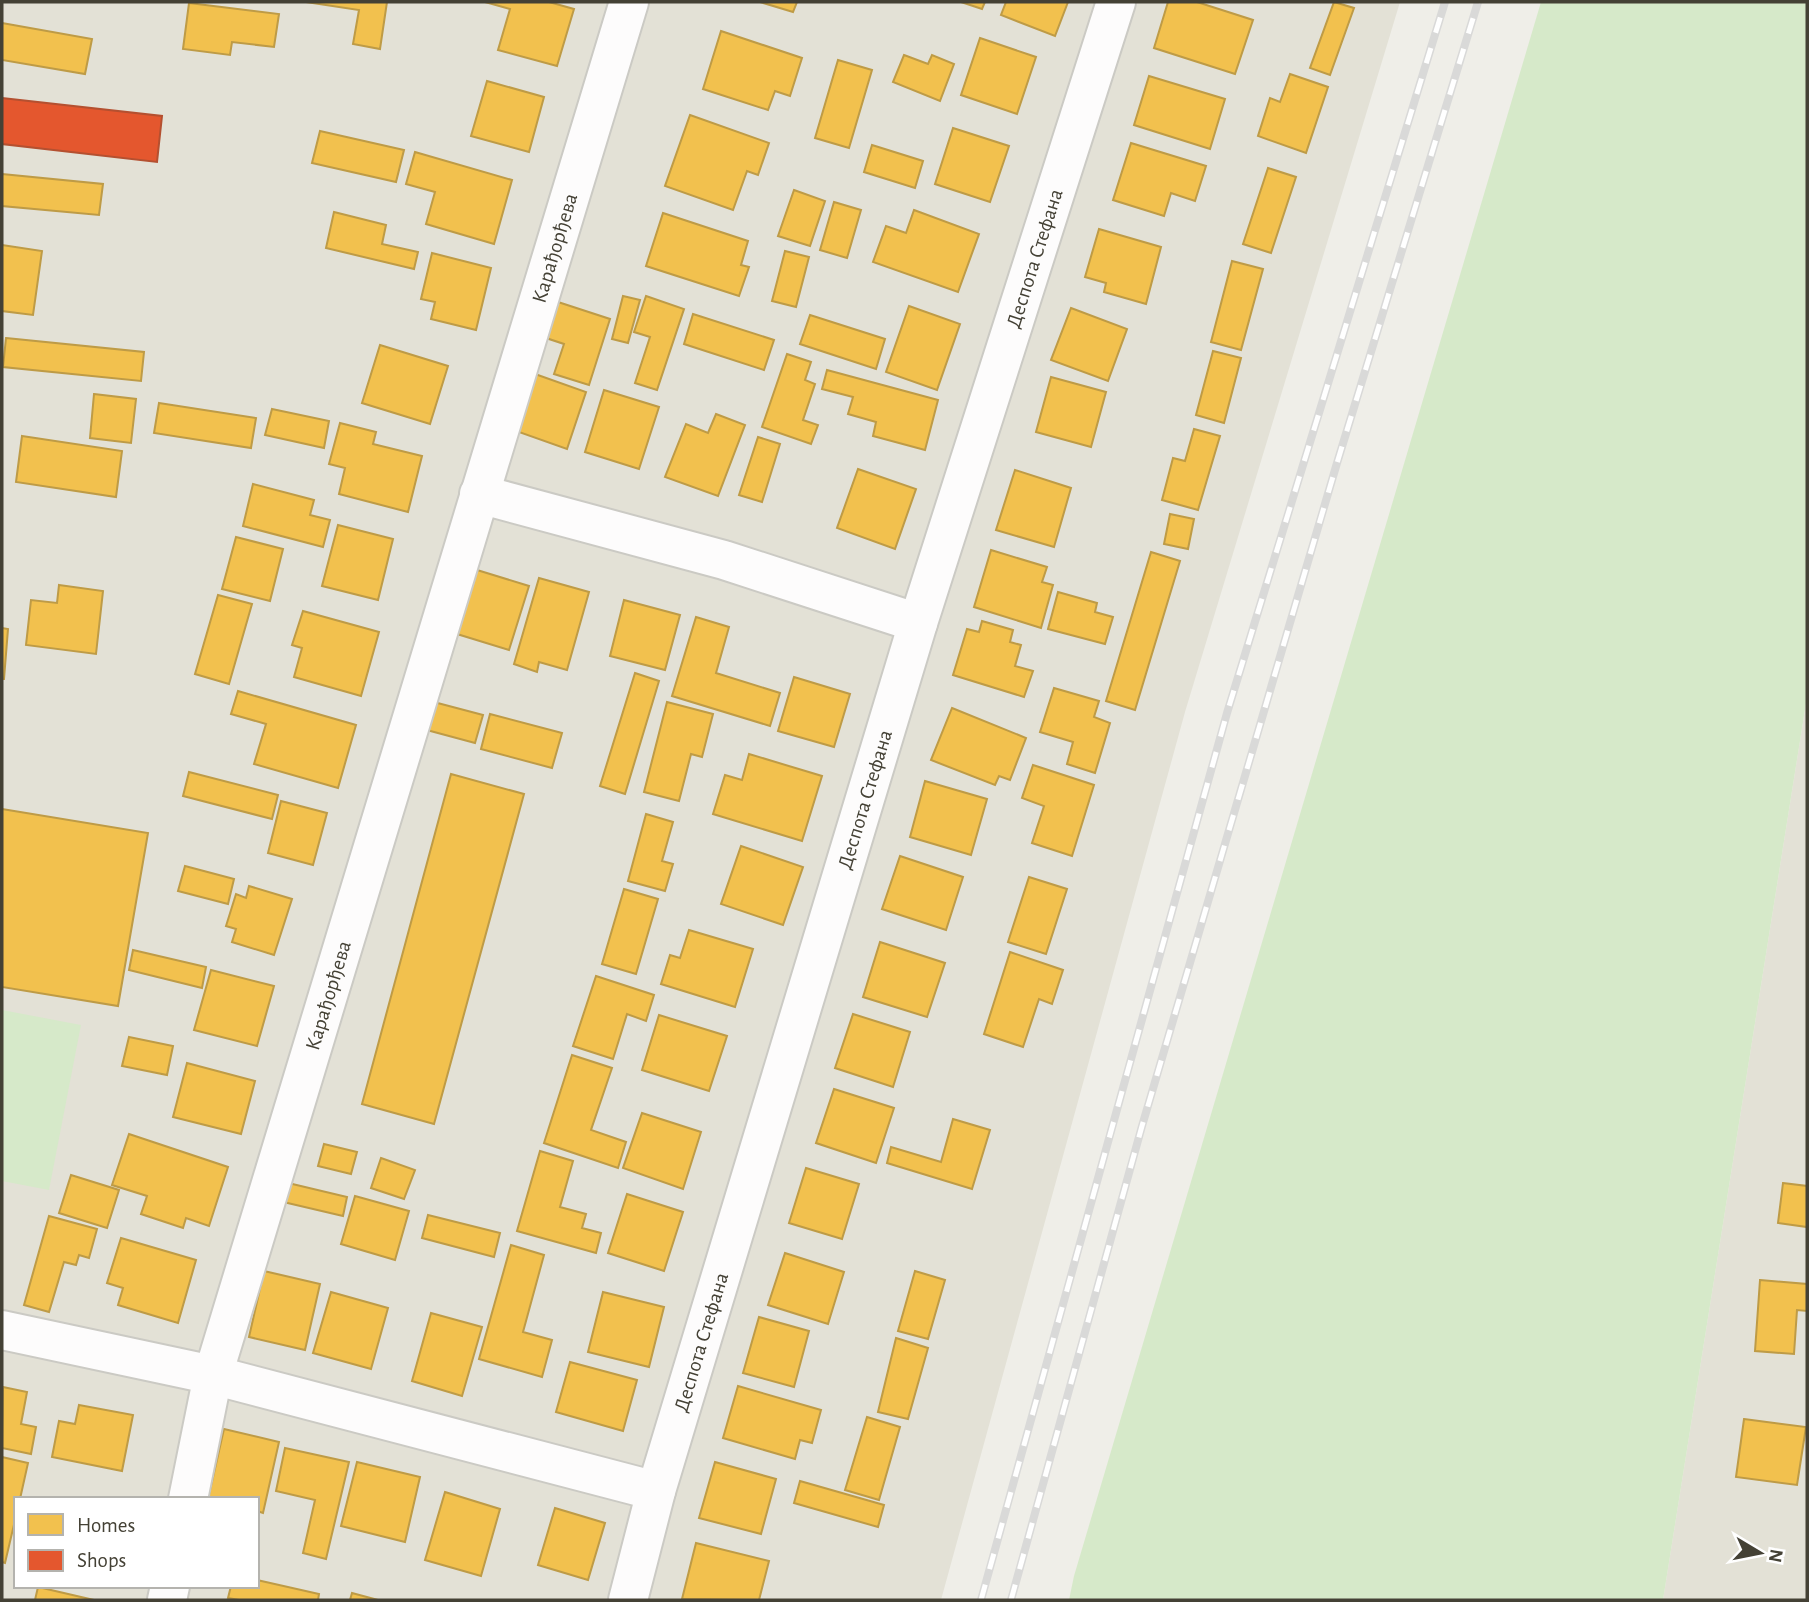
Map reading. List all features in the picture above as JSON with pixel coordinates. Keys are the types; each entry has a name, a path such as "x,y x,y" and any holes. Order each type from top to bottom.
{"street":[{"name":"Карађорђева","path":"188,1497 213,1375 629,2"},
{"name":"Деспота Стефана","path":"628,1600 656,1491 918,623 1116,2"},
{"path":"479,495 724,560 918,623"},
{"path":"2,1330 213,1375 656,1491"}],"shaded area":[{"path":"2,2 1400,2 1185,712 941,1600 2,1600"},
{"path":"1807,697 1807,1600 1663,1600"}],"green space":[{"path":"1541,2 1807,2 1807,697 1663,1600 1069,1600 1074,1576"},
{"path":"2,1010 81,1025 49,1190 2,1181"}],"building: Homes":[{"path":"306,2 387,2 380,49 353,44 359,10"},
{"path":"485,2 549,2 574,9 557,66 498,50 510,9"},
{"path":"760,2 797,2 793,12"},
{"path":"961,2 985,2 982,9"},
{"path":"1006,2 1068,2 1055,36 1001,15"},
{"path":"1168,2 1197,2 1253,20 1235,74 1154,48"},
{"path":"1334,2 1354,8 1330,75 1310,68"},
{"path":"189,3 279,14 274,47 232,42 230,55 183,49"},
{"path":"2,23 92,39 85,74 2,60"},
{"path":"721,31 802,58 790,96 775,91 768,110 703,89"},
{"path":"980,38 1036,57 1017,114 961,95"},
{"path":"904,55 928,64 932,55 954,64 940,101 893,82"},
{"path":"838,60 872,70 849,148 815,138"},
{"path":"1290,74 1328,87 1306,153 1258,136 1270,98 1280,102"},
{"path":"1149,76 1225,99 1210,149 1134,125"},
{"path":"487,81 544,97 529,152 471,136"},
{"path":"690,115 769,143 758,175 747,171 733,210 665,186"},
{"path":"953,128 1009,146 990,202 935,184"},
{"path":"320,131 404,150 396,182 312,163"},
{"path":"1131,143 1206,166 1195,201 1171,193 1164,216 1113,200"},
{"path":"872,145 923,161 915,188 864,172"},
{"path":"415,152 512,180 494,244 426,224 435,192 406,184"},
{"path":"1268,168 1296,177 1271,253 1243,244"},
{"path":"2,174 103,184 99,215 2,206"},
{"path":"794,190 825,201 810,246 778,236"},
{"path":"834,202 861,210 847,258 820,250"},
{"path":"914,210 979,234 958,292 873,262 886,226 906,233"},
{"path":"334,212 386,225 382,244 418,252 414,269 326,248"},
{"path":"663,213 748,241 741,265 749,267 739,296 646,266"},
{"path":"1099,229 1161,247 1146,304 1104,292 1106,283 1085,277"},
{"path":"2,245 42,251 33,315 2,311"},
{"path":"785,251 809,257 796,307 772,301"},
{"path":"432,253 491,268 476,330 431,319 435,302 421,299"},
{"path":"1232,261 1263,269 1241,350 1211,342"},
{"path":"623,296 640,300 628,343 612,339"},
{"path":"646,296 684,309 657,390 635,383 650,337 634,332"},
{"path":"558,302 610,319 589,385 554,374 564,344 546,338"},
{"path":"909,306 960,324 937,390 886,372"},
{"path":"1071,308 1127,329 1108,381 1051,360"},
{"path":"693,314 774,340 764,370 684,344"},
{"path":"810,315 885,339 876,369 800,344"},
{"path":"6,338 144,352 141,381 3,367"},
{"path":"380,345 448,366 430,424 362,403"},
{"path":"1213,351 1241,358 1224,423 1196,415"},
{"path":"787,354 811,362 805,380 815,384 803,420 818,425 811,444 762,427"},
{"path":"827,370 938,400 925,450 873,436 876,422 848,414 853,397 822,389"},
{"path":"535,374 586,392 567,449 516,431"},
{"path":"1051,377 1106,392 1091,447 1036,432"},
{"path":"604,390 659,407 639,469 585,452"},
{"path":"94,394 136,399 131,443 90,438"},
{"path":"159,403 256,418 251,448 154,433"},
{"path":"272,409 329,421 324,448 265,435"},
{"path":"716,414 745,425 718,496 665,477 686,424 708,433"},
{"path":"340,423 376,432 373,444 422,456 408,512 339,494 345,468 329,464"},
{"path":"1194,429 1220,436 1198,510 1162,500 1173,458 1185,461"},
{"path":"22,436 122,451 116,497 16,482"},
{"path":"758,437 780,444 762,502 739,495"},
{"path":"858,469 916,489 895,549 837,528"},
{"path":"1015,470 1071,488 1054,547 996,530"},
{"path":"253,484 314,500 310,515 330,520 323,547 243,526"},
{"path":"1170,514 1194,519 1188,549 1164,544"},
{"path":"338,525 393,539 378,600 322,586"},
{"path":"236,537 283,549 270,601 222,589"},
{"path":"991,550 1047,567 1042,582 1053,585 1041,628 974,607"},
{"path":"1151,552 1180,561 1135,710 1106,701"},
{"path":"477,570 529,586 509,650 457,634"},
{"path":"539,578 589,592 567,670 539,662 537,672 514,664"},
{"path":"59,585 103,591 96,654 26,645 31,600 57,603"},
{"path":"1058,592 1097,603 1095,612 1113,617 1105,644 1048,629"},
{"path":"218,595 252,604 229,684 195,674"},
{"path":"624,600 680,615 665,670 610,656"},
{"path":"303,611 379,632 361,696 294,677 302,648 292,645"},
{"path":"696,617 729,627 716,673 780,693 770,726 672,696"},
{"path":"982,621 1013,630 1010,642 1021,645 1015,666 1033,671 1024,697 953,675 967,629 979,632"},
{"path":"2,628 8,629 4,679 2,679"},
{"path":"635,673 659,681 625,794 600,786"},
{"path":"794,677 850,694 834,747 778,731"},
{"path":"1054,688 1099,701 1094,717 1110,723 1095,773 1067,764 1073,742 1040,732"},
{"path":"238,691 356,725 338,788 254,764 266,724 231,714"},
{"path":"430,701 483,715 475,743 423,729"},
{"path":"667,702 713,714 702,757 691,754 679,801 644,792"},
{"path":"952,708 1026,738 1010,780 999,776 995,785 931,760"},
{"path":"490,714 562,733 552,768 481,749"},
{"path":"749,754 822,776 802,841 713,814 725,775 742,780"},
{"path":"1033,765 1094,785 1072,856 1032,843 1044,806 1022,798"},
{"path":"189,772 278,795 272,819 183,796"},
{"path":"451,774 524,794 434,1124 362,1104"},
{"path":"925,781 987,799 971,855 910,837"},
{"path":"281,801 327,813 313,865 268,853"},
{"path":"2,809 148,833 118,1006 2,987"},
{"path":"646,814 673,822 662,861 673,864 665,891 628,881"},
{"path":"741,846 803,867 783,925 721,904"},
{"path":"900,856 963,877 946,930 882,909"},
{"path":"185,866 234,879 228,904 178,891"},
{"path":"1029,877 1067,889 1046,954 1008,942"},
{"path":"249,886 292,899 274,955 232,942 236,929 226,926 236,894 246,898"},
{"path":"624,889 658,899 636,974 602,964"},
{"path":"689,930 753,949 735,1007 661,984 670,955 680,958"},
{"path":"880,942 945,963 927,1017 863,997"},
{"path":"133,950 206,967 202,988 129,970"},
{"path":"1010,952 1063,970 1052,1004 1039,999 1023,1047 984,1034"},
{"path":"211,970 274,986 257,1046 194,1030"},
{"path":"596,976 654,995 646,1021 627,1014 613,1059 573,1046"},
{"path":"853,1014 910,1032 893,1087 835,1068"},
{"path":"659,1015 727,1036 709,1091 642,1070"},
{"path":"129,1037 173,1046 167,1075 122,1066"},
{"path":"572,1055 612,1068 591,1130 626,1142 618,1168 544,1143"},
{"path":"187,1063 255,1081 241,1134 173,1117"},
{"path":"834,1089 894,1108 876,1163 816,1143"},
{"path":"642,1113 701,1132 683,1189 623,1168"},
{"path":"953,1119 990,1130 972,1189 887,1163 891,1147 941,1162"},
{"path":"129,1134 228,1167 209,1226 186,1218 183,1228 141,1214 147,1196 112,1185"},
{"path":"324,1144 357,1152 351,1174 318,1166"},
{"path":"540,1151 573,1161 560,1207 586,1214 582,1228 601,1233 596,1253 517,1231"},
{"path":"381,1158 415,1170 404,1199 371,1188"},
{"path":"806,1168 859,1184 842,1239 789,1223"},
{"path":"71,1175 119,1190 107,1228 59,1213"},
{"path":"284,1182 347,1197 343,1216 279,1201"},
{"path":"1783,1183 1807,1186 1807,1227 1778,1223"},
{"path":"627,1194 683,1212 664,1271 608,1253"},
{"path":"355,1196 409,1211 395,1260 341,1244"},
{"path":"428,1215 500,1233 494,1257 422,1238"},
{"path":"49,1216 97,1229 89,1258 79,1255 76,1265 64,1262 49,1312 24,1305"},
{"path":"121,1238 196,1260 178,1323 118,1305 123,1288 107,1283"},
{"path":"511,1245 544,1255 523,1332 552,1340 542,1377 479,1359"},
{"path":"785,1253 844,1272 828,1324 768,1305"},
{"path":"264,1271 320,1284 305,1350 249,1337"},
{"path":"915,1271 945,1280 928,1339 898,1331"},
{"path":"1760,1280 1807,1284 1807,1311 1797,1310 1794,1354 1755,1351"},
{"path":"331,1292 388,1308 371,1369 313,1353"},
{"path":"603,1292 664,1307 649,1367 588,1352"},
{"path":"431,1313 482,1327 462,1396 412,1381"},
{"path":"759,1317 809,1331 794,1387 743,1373"},
{"path":"896,1338 928,1348 908,1419 878,1412"},
{"path":"570,1362 637,1380 623,1431 556,1412"},
{"path":"738,1386 821,1410 812,1443 800,1440 795,1459 723,1438"},
{"path":"3,1387 27,1392 21,1424 36,1427 31,1454 2,1448"},
{"path":"79,1405 133,1415 122,1471 52,1457 59,1421 75,1424"},
{"path":"867,1417 900,1427 879,1500 845,1490"},
{"path":"1744,1419 1806,1427 1797,1485 1736,1477"},
{"path":"224,1429 279,1442 263,1513 259,1512 259,1497 208,1497"},
{"path":"285,1448 349,1462 326,1559 303,1553 315,1500 276,1491"},
{"path":"2,1457 28,1463 20,1497 14,1497 14,1525 5,1563 2,1562"},
{"path":"357,1462 420,1477 405,1542 341,1526"},
{"path":"715,1462 776,1479 761,1534 699,1518"},
{"path":"800,1481 884,1505 878,1527 794,1503"},
{"path":"445,1492 500,1509 481,1576 425,1560"},
{"path":"555,1508 605,1523 588,1580 538,1565"},
{"path":"696,1543 769,1561 759,1600 682,1599"},
{"path":"259,1580 319,1594 318,1600 228,1598 230,1588 259,1588"},
{"path":"38,1588 42,1588 94,1600 35,1600"},
{"path":"352,1593 378,1600 350,1600"}],"building: Shops":[{"path":"2,98 162,116 157,162 2,144"}],"railway":[{"path":"981,1600 1227,713 1445,2"},
{"path":"1011,1600 1142,1126 1337,463 1478,2"}]}
